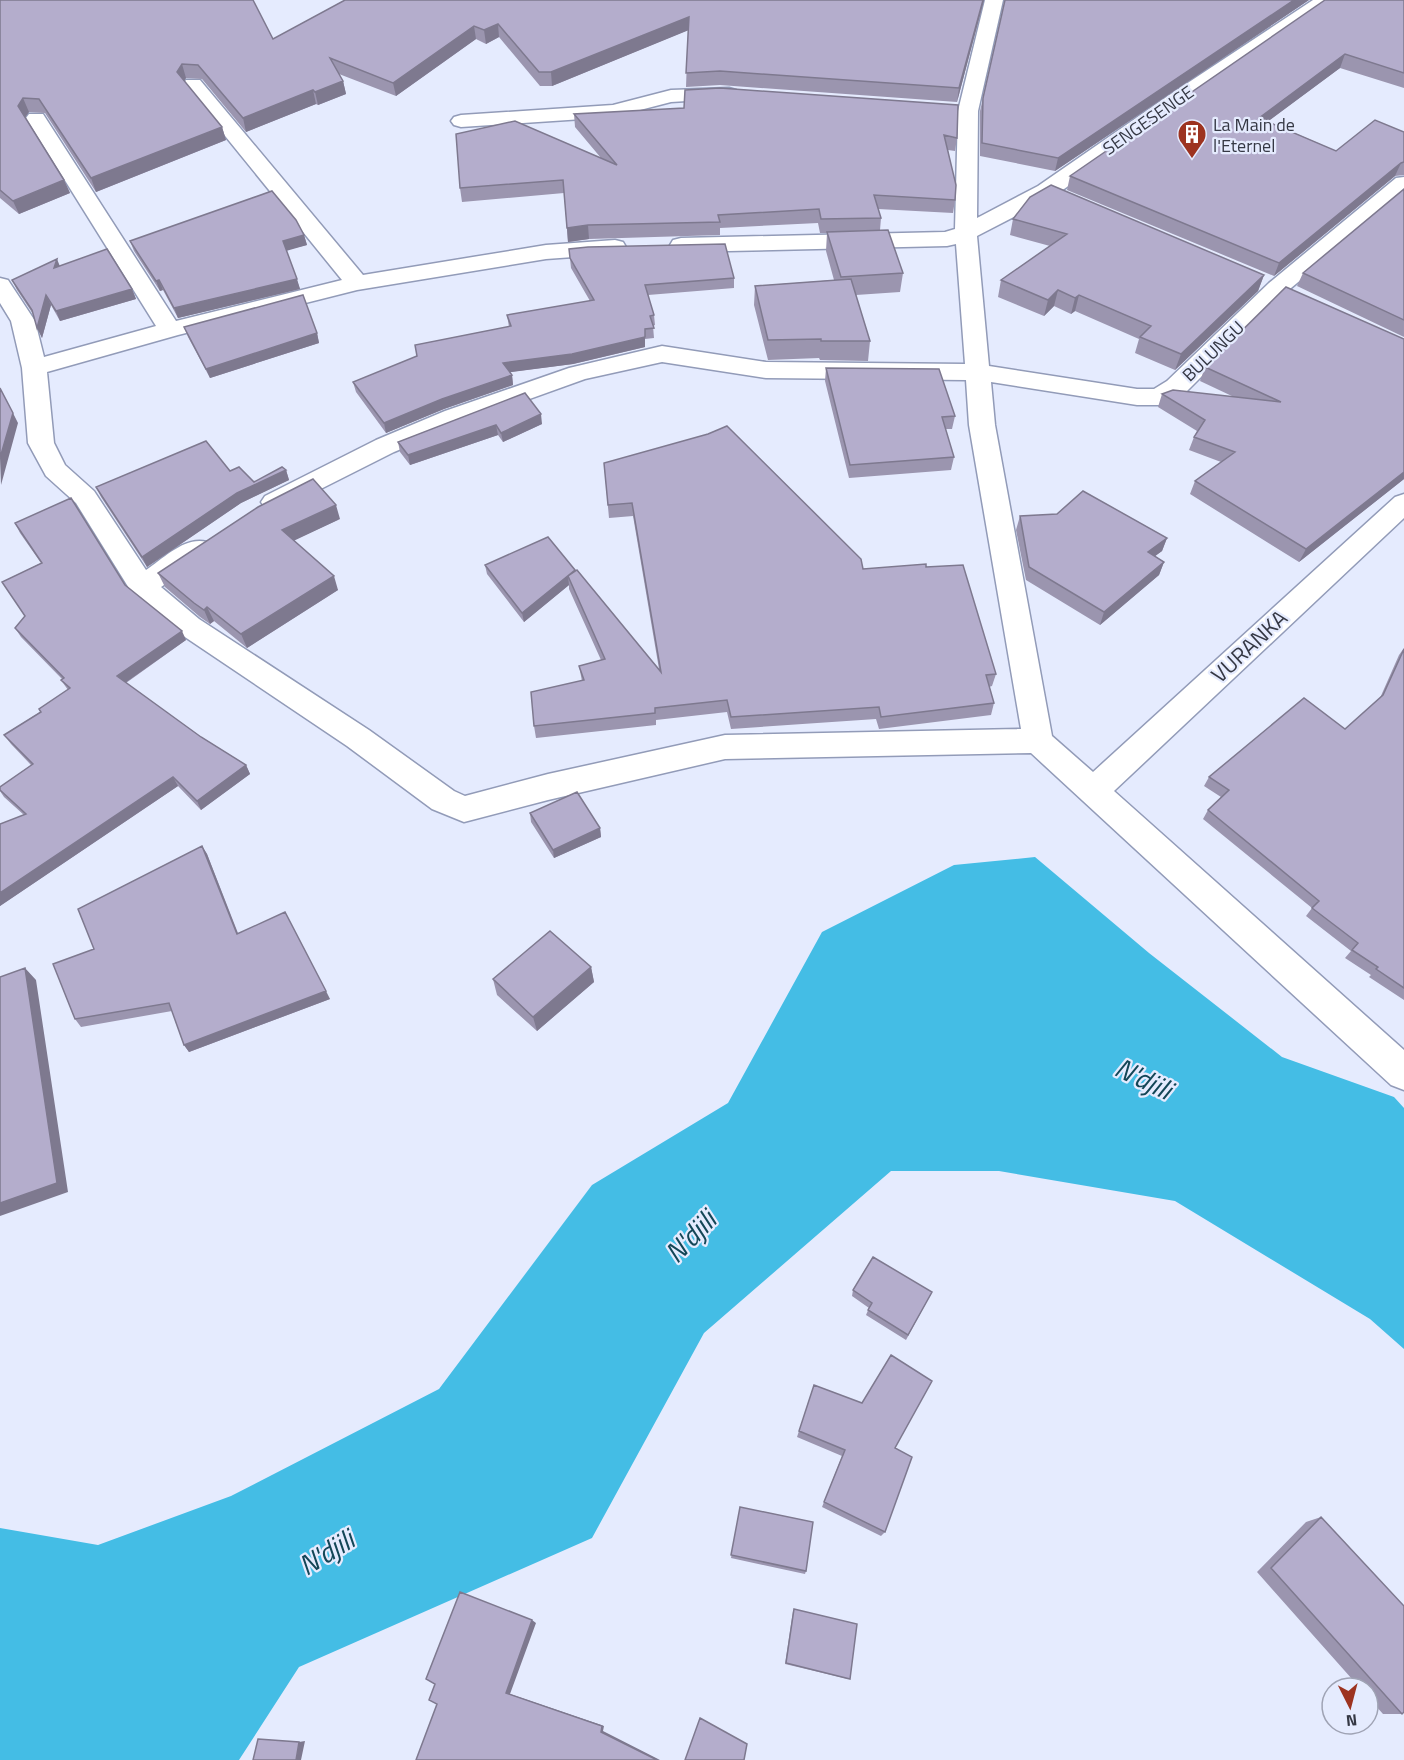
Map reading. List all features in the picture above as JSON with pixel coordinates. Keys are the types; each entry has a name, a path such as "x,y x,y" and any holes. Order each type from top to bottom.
{"street":[{"path":"993,0 968,111 966,233 982,425 1038,741 1403,1069"},
{"name":"SENGESENGE","path":"661,246 947,238 966,233 1046,191 1175,100 1326,0"},
{"path":"193,84 357,283"},
{"path":"461,122 614,111 656,99 692,93 743,95"},
{"path":"944,109 968,111"},
{"path":"36,118 170,330"},
{"name":"BULUNGU","path":"977,372 1137,397 1159,397 1176,387 1288,293 1404,183"},
{"path":"1046,191 1068,200"},
{"path":"34,368 170,330 357,283 546,252 637,247"},
{"path":"1255,279 1288,293"},
{"path":"0,285 23,321 34,368 41,443 55,470 85,497 142,586 189,626 358,738 443,800 464,809 548,787 725,747 1038,741"},
{"path":"252,512 385,446 454,417 578,373 662,354 766,370 977,372"},
{"name":"VURANKA","path":"1094,790 1404,503"},
{"path":"142,586 217,536"}],"water":[{"name":"N'djili","path":"1035,857 1149,953 1282,1057 1394,1097 1404,1108 1404,1349 1370,1319 1175,1201 999,1171 891,1171 704,1333 592,1538 299,1667 239,1760 0,1760 0,1528 98,1545 231,1496 439,1389 592,1185 728,1103 822,932 954,865"}],"building":[{"path":"0,0 253,0 273,39 345,0 983,0 959,88 720,71 686,73 689,17 551,72 539,72 498,24 484,30 474,26 393,83 330,58 343,81 315,92 313,90 243,118 198,65 182,64 177,72 222,127 91,178 39,99 23,98 18,106 64,180 13,201 0,190"},
{"path":"1005,0 1294,0 1058,158 982,143 983,98"},
{"path":"1325,0 1404,0 1404,73 1345,54 1259,118 1336,151 1375,120 1404,132 1404,162 1279,263 1070,176"},
{"path":"720,88 958,105 957,138 944,135 956,185 955,200 874,195 881,218 821,219 819,209 718,215 720,222 588,225 567,228 563,180 460,188 456,134 515,121 617,165 574,114 684,108 685,90"},
{"path":"1051,185 1264,275 1181,354 1140,337 1151,326 1079,295 1075,298 1058,290 1048,300 1001,280 1067,234 1013,219 1030,197"},
{"path":"1404,189 1404,320 1303,273"},
{"path":"272,191 296,220 304,235 283,241 297,279 174,308 159,280 156,281 130,241"},
{"path":"888,230 903,273 841,277 827,232"},
{"path":"725,244 734,278 645,285 654,315 650,316 654,328 645,329 645,337 572,354 503,363 512,375 442,399 384,423 353,382 417,356 415,345 511,326 507,315 594,300 570,258 569,249"},
{"path":"107,249 132,289 56,311 46,295 37,328 32,310 12,280 57,259 54,268"},
{"path":"851,279 870,341 768,340 755,286"},
{"path":"1286,287 1404,339 1404,472 1306,549 1195,481 1235,452 1194,437 1205,420 1162,394 1173,390 1281,402 1205,367"},
{"path":"303,295 317,333 206,369 184,327"},
{"path":"826,368 939,369 955,416 942,417 954,457 850,465"},
{"path":"0,388 13,413 0,458"},
{"path":"525,393 541,414 501,433 496,425 408,455 398,442"},
{"path":"727,426 861,559 863,569 926,564 926,567 963,565 996,674 986,675 994,703 881,717 879,707 731,717 727,700 655,708 655,713 534,726 531,692 584,680 579,666 605,659 568,576 577,570 661,672 632,503 608,505 604,463 708,434"},
{"path":"206,441 230,471 239,467 254,482 282,467 286,470 237,493 142,557 96,487"},
{"path":"313,479 336,505 282,530 334,576 241,634 207,607 204,610 194,603 158,573 258,507"},
{"path":"1083,491 1167,538 1148,552 1164,562 1104,612 1029,567 1020,516 1057,514"},
{"path":"71,498 125,585 182,631 117,676 201,737 246,765 197,801 173,777 0,893 0,824 26,814 0,790 0,787 33,764 4,735 41,712 39,709 70,688 61,680 64,678 15,628 25,616 2,582 42,563 15,523"},
{"path":"548,537 575,570 522,613 485,565"},
{"path":"1404,649 1404,988 1352,950 1358,943 1312,908 1319,901 1208,810 1229,790 1209,777 1304,698 1345,729 1383,695"},
{"path":"577,792 600,828 553,850 530,813"},
{"path":"202,846 237,934 285,912 326,991 184,1045 169,1003 75,1019 53,964 94,949 78,909"},
{"path":"550,931 591,967 533,1017 493,979"},
{"path":"25,968 57,1183 0,1203 0,977"},
{"path":"873,1257 932,1292 908,1335 868,1310 872,1303 853,1290"},
{"path":"891,1355 932,1381 895,1448 912,1457 885,1532 824,1502 845,1450 799,1431 814,1385 862,1403"},
{"path":"740,1507 813,1522 806,1571 731,1555"},
{"path":"1321,1517 1404,1606 1404,1712 1402,1714 1380,1689 1380,1676 1368,1676 1271,1568"},
{"path":"460,1592 532,1620 506,1693 602,1726 601,1732 657,1760 416,1760 437,1704 429,1700 435,1684 426,1679"},
{"path":"794,1609 857,1624 850,1679 786,1663"},
{"path":"700,1718 747,1744 744,1760 685,1760"},
{"path":"258,1739 299,1742 296,1760 253,1760"}],"place":[{"name":"La Main de l'Eternel","path":"1192,160"}]}
